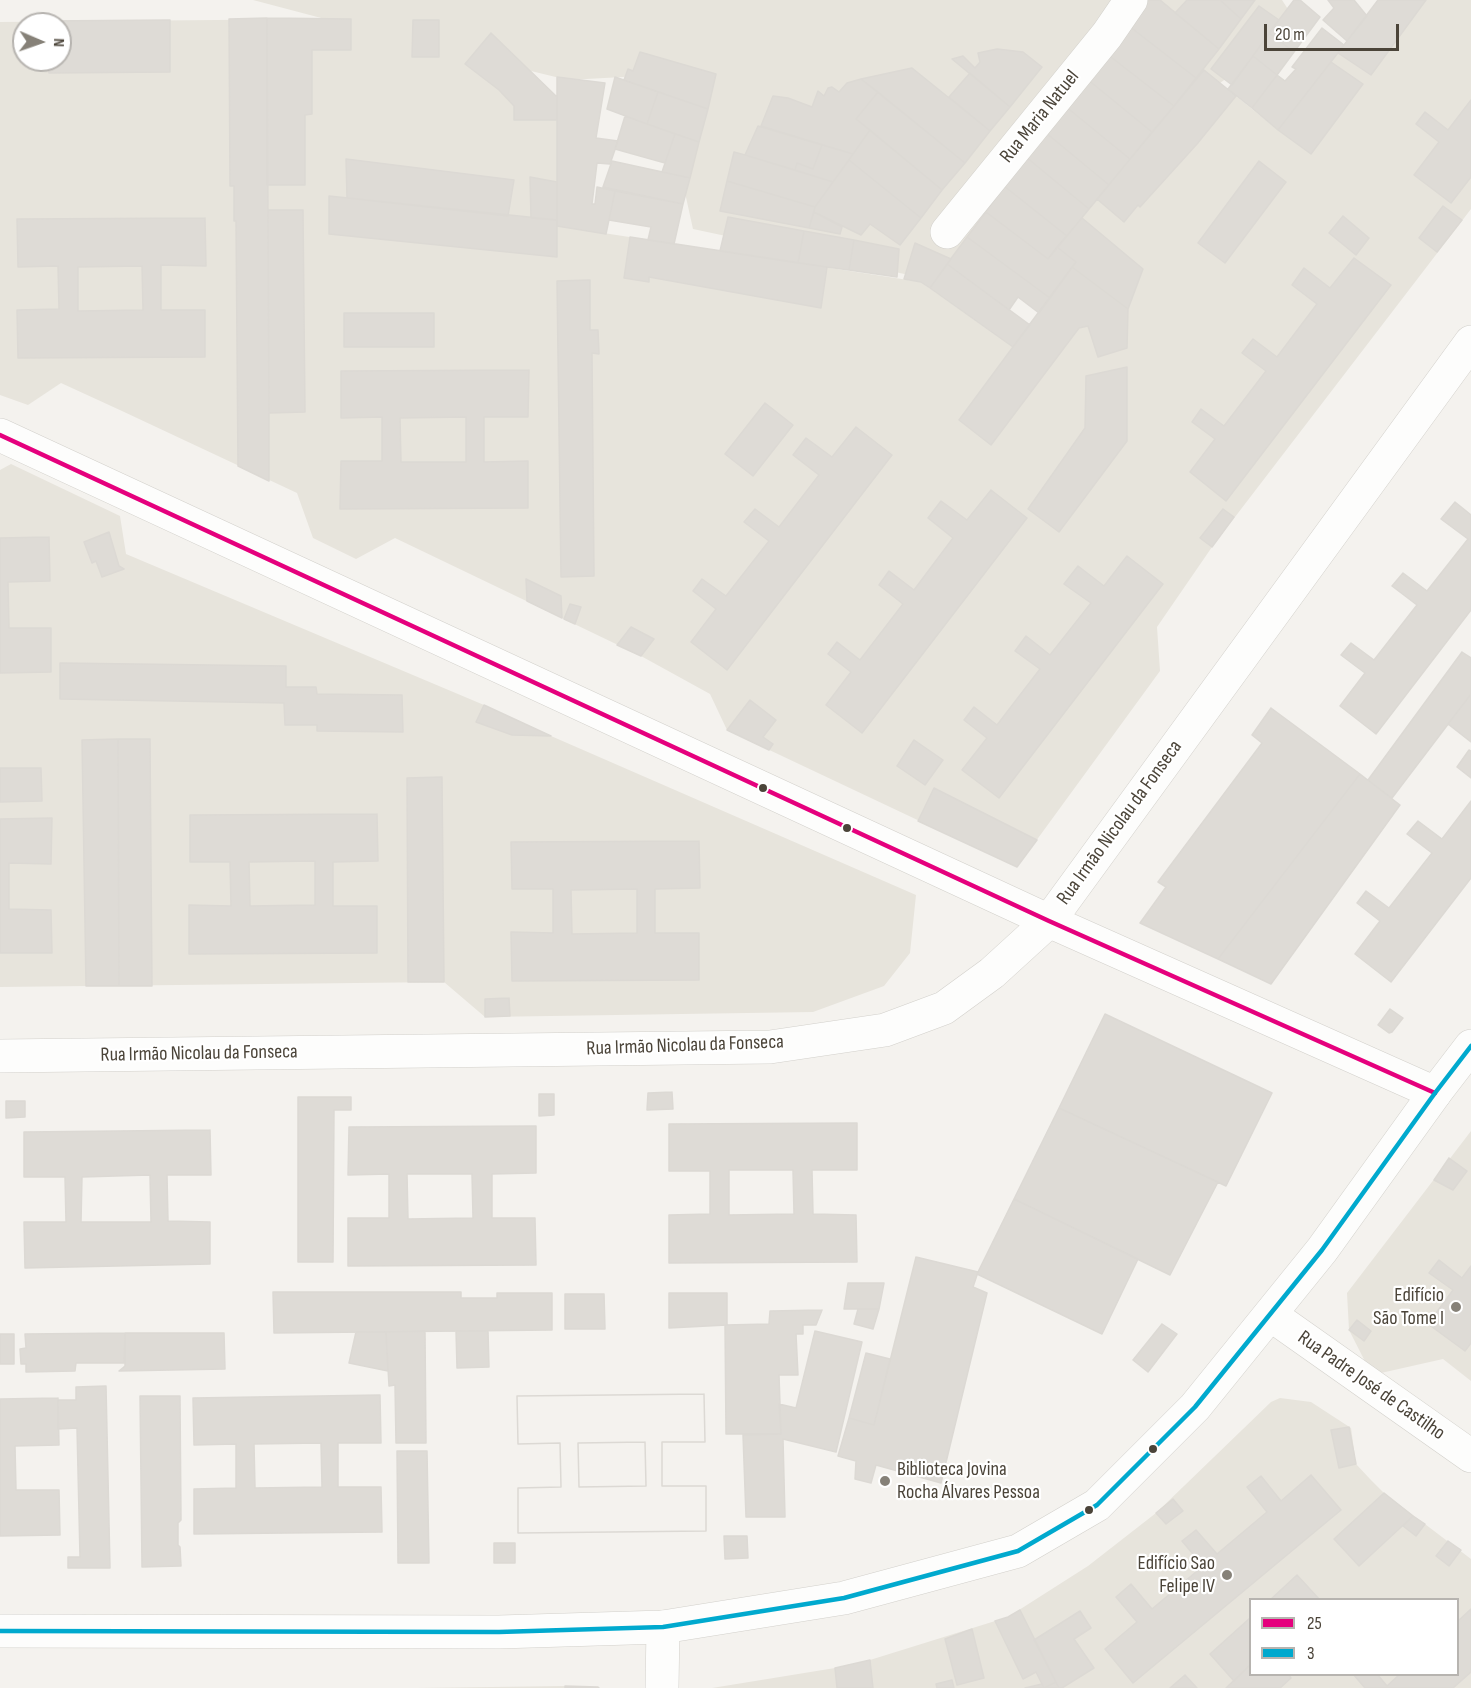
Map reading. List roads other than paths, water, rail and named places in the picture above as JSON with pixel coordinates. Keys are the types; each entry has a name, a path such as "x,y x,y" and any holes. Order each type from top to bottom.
{"street":[{"name":"Rua Maria Natuel","path":"947,232 1107,35 1131,0"},
{"name":"Rua Irmão Nicolau da Fonseca","path":"0,1056 770,1047 885,1030 944,1008 992,973 1049,921 1471,342"},
{"path":"0,435 1049,921 1435,1093"},
{"path":"0,1631 499,1632 663,1627 844,1598 1018,1551 1097,1505 1195,1407 1322,1250 1471,1046"},
{"name":"Rua Padre José de Castilho","path":"1271,1315 1471,1456"},
{"path":"662,1688 663,1627"}],"place":[{"name":"Edifício São Tome I","path":"1456,1307"},
{"name":"Biblioteca Jovina Rocha Álvares Pessoa","path":"885,1481"},
{"name":"Edifício Sao Felipe IV","path":"1227,1575"}]}
